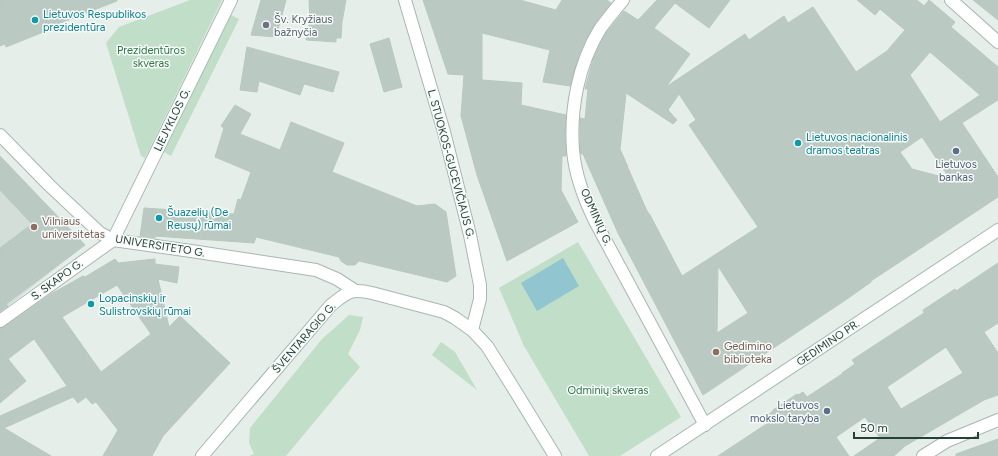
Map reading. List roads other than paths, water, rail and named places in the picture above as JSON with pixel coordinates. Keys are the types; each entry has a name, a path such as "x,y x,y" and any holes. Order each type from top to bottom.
{"street":[{"name":"LIEJYKLOS G.","path":"113,240 230,0"},
{"name":"L. STUOKOS-GUCEVIČIAUS G.","path":"405,0 444,132 470,235 480,285 480,299 472,330"},
{"name":"ODMINIŲ G.","path":"623,0 600,29 579,80 574,103 573,125 573,151 577,172 596,223 705,425"},
{"path":"951,0 998,42"},
{"name":"UNIVERSITETO G.","path":"0,135 94,228 113,240 316,270 337,279 354,290"},
{"name":"GEDIMINO PR.","path":"657,456 998,230"},
{"name":"S. SKAPO G.","path":"0,321 113,240"},
{"path":"354,290 362,290 444,312 472,330 487,346 555,456"},
{"name":"ŠVENTARAGIO G.","path":"202,456 331,305 348,292 354,290"},
{"path":"923,456 947,441 998,420"}],"water":[{"path":"563,258 579,286 537,311 521,283"}],"place":[{"name":"Lietuvos Respublikos prezidentūra","path":"35,20"},
{"name":"Šv. Kryžiaus bažnyčia","path":"266,25"},
{"name":"Lietuvos nacionalinis dramos teatras","path":"798,143"},
{"name":"Lietuvos bankas","path":"956,151"},
{"name":"Šuazelių (De Reusų) rūmai","path":"159,218"},
{"name":"Vilniaus universitetas","path":"34,227"},
{"name":"Lopacinskių ir Sulistrovskių rūmai","path":"91,304"},
{"name":"Gedimino biblioteka","path":"716,352"},
{"name":"Lietuvos mokslo taryba","path":"827,411"}],"park label":[{"name":"Prezidentūros skveras","path":"151,56"},
{"name":"Odminių skveras","path":"608,390"}]}
